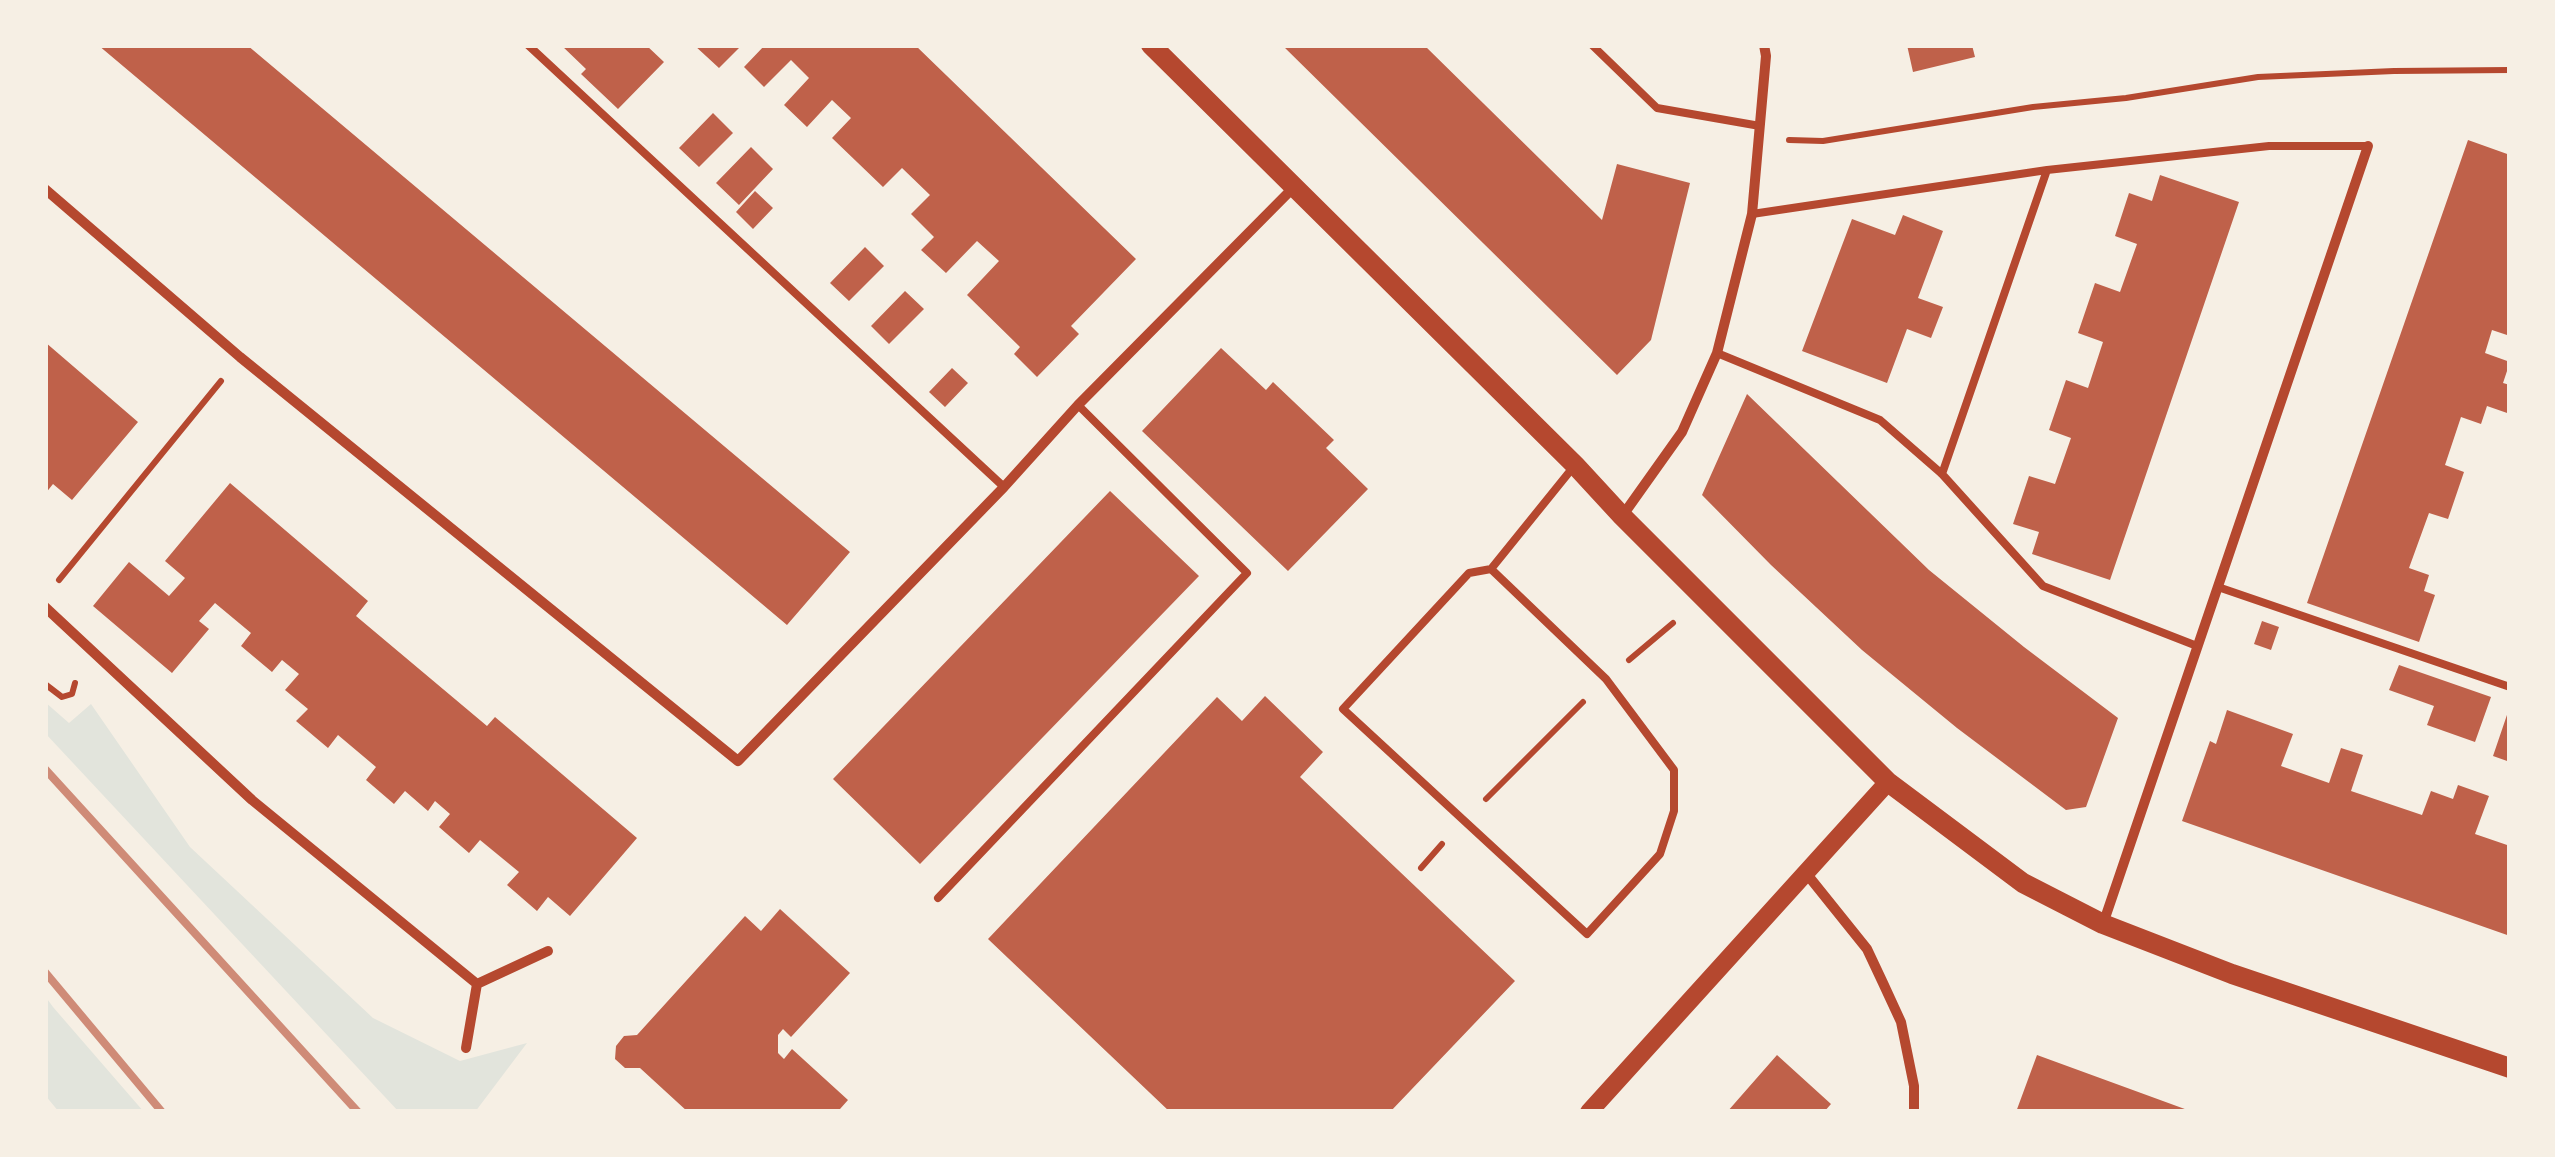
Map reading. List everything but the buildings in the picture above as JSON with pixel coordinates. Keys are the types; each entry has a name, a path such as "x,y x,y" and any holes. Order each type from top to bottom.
{"main road":[{"path":"1151,45 1888,782 2023,884 2104,924 2232,974 2510,1068"}],"street":[{"path":"1622,516 1682,432 1717,353 1752,214 1764,45"},
{"path":"2104,924 2368,146"},
{"path":"45,189 240,357 738,761 1294,187"},
{"path":"45,607 252,800 477,984"},
{"path":"1589,1112 1888,782"},
{"path":"1806,874 1866,949 1884,983 1901,1022 1914,1086 1914,1112"},
{"path":"477,984 548,951"},
{"path":"466,1048 477,984"}],"lane":[{"path":"528,45 1004,487"},
{"path":"1592,45 1657,108 1760,126"},
{"path":"1752,214 2047,170 2269,146 2368,146"},
{"path":"1942,474 2047,170"},
{"path":"1717,353 1880,420 1942,474 2043,586 2197,646"},
{"path":"938,898 1247,573 1078,406"},
{"path":"1491,569 1606,679 1674,770 1674,811 1660,854 1587,934 1342,709 1469,573 1491,569 1574,466"},
{"path":"2218,587 2509,684"}],"path":[{"path":"1758,140 1823,141 2033,107 2258,78 2510,70"},
{"path":"56,584 240,357"},
{"path":"1421,868 1606,679 1705,596"},
{"path":"45,684 62,697 72,694 76,679"}],"shaded area":[{"path":"45,702 69,723 91,704 190,847 373,1018 460,1061 527,1043 475,1112 399,1112 45,733"},
{"path":"45,996 144,1112 59,1112 45,1095"}],"railway":[{"path":"45,769 358,1112"},
{"path":"45,972 162,1112"}]}
